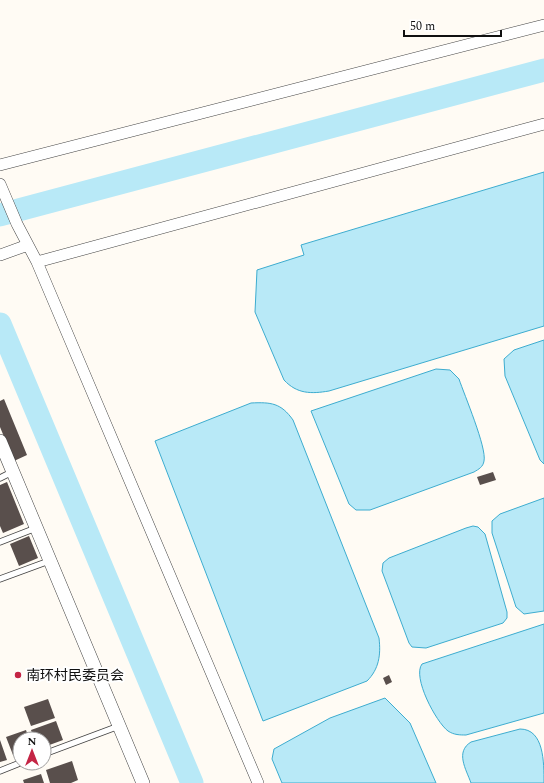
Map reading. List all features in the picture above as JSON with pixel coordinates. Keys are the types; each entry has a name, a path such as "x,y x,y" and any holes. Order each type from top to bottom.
{"street":[{"path":"0,165 544,25"},
{"path":"37,262 544,124"},
{"path":"0,184 17,224 37,262 258,783"},
{"path":"0,255 28,245"},
{"path":"0,441 143,783"}],"lane":[{"path":"0,478 13,472"},
{"path":"1,540 36,528"},
{"path":"0,579 49,561"},
{"path":"52,751 119,726"},
{"path":"0,771 12,766"}],"water":[{"path":"544,172 544,326 329,391 316,393 305,392 294,388 284,380 255,312 257,270 304,255 301,245"},
{"path":"544,340 544,464 540,460 505,376 504,359 514,350"},
{"path":"436,369 450,370 459,379 482,445 484,454 483,465 474,472 370,510 356,510 349,504 311,411"},
{"path":"251,403 270,403 280,407 289,414 293,420 379,638 380,644 377,667 367,681 263,721 155,441"},
{"path":"544,498 544,611 524,614 516,607 492,533 492,521 500,514"},
{"path":"473,526 478,527 485,534 507,612 507,618 503,623 426,648 412,647 409,643 382,571 383,563 389,558"},
{"path":"544,624 544,713 466,735 459,735 448,731 437,719 423,689 420,679 422,664"},
{"path":"385,698 410,723 436,783 282,783 272,759 274,749 330,718"},
{"path":"520,729 528,730 534,734 538,741 543,757 544,783 471,783 463,761 466,746 471,742"}],"building":[{"path":"4,399 27,455 14,461 0,427 0,401"},
{"path":"493,472 496,480 480,485 477,477"},
{"path":"7,482 24,524 3,533 0,526 0,485"},
{"path":"29,536 38,558 19,566 10,544"},
{"path":"389,675 392,682 386,685 383,678"},
{"path":"48,699 55,718 31,726 24,707"},
{"path":"56,721 63,740 52,744 52,731 31,730"},
{"path":"12,735 12,752 6,737"},
{"path":"0,740 7,760 0,762"},
{"path":"72,761 78,780 71,783 50,783 46,771 52,771 52,768"},
{"path":"41,774 44,783 24,783 23,780"}],"waterway":[{"path":"0,215 544,70"},
{"path":"0,324 192,783"}],"place":[{"name":"南环村民委员会","path":"18,675"}]}
